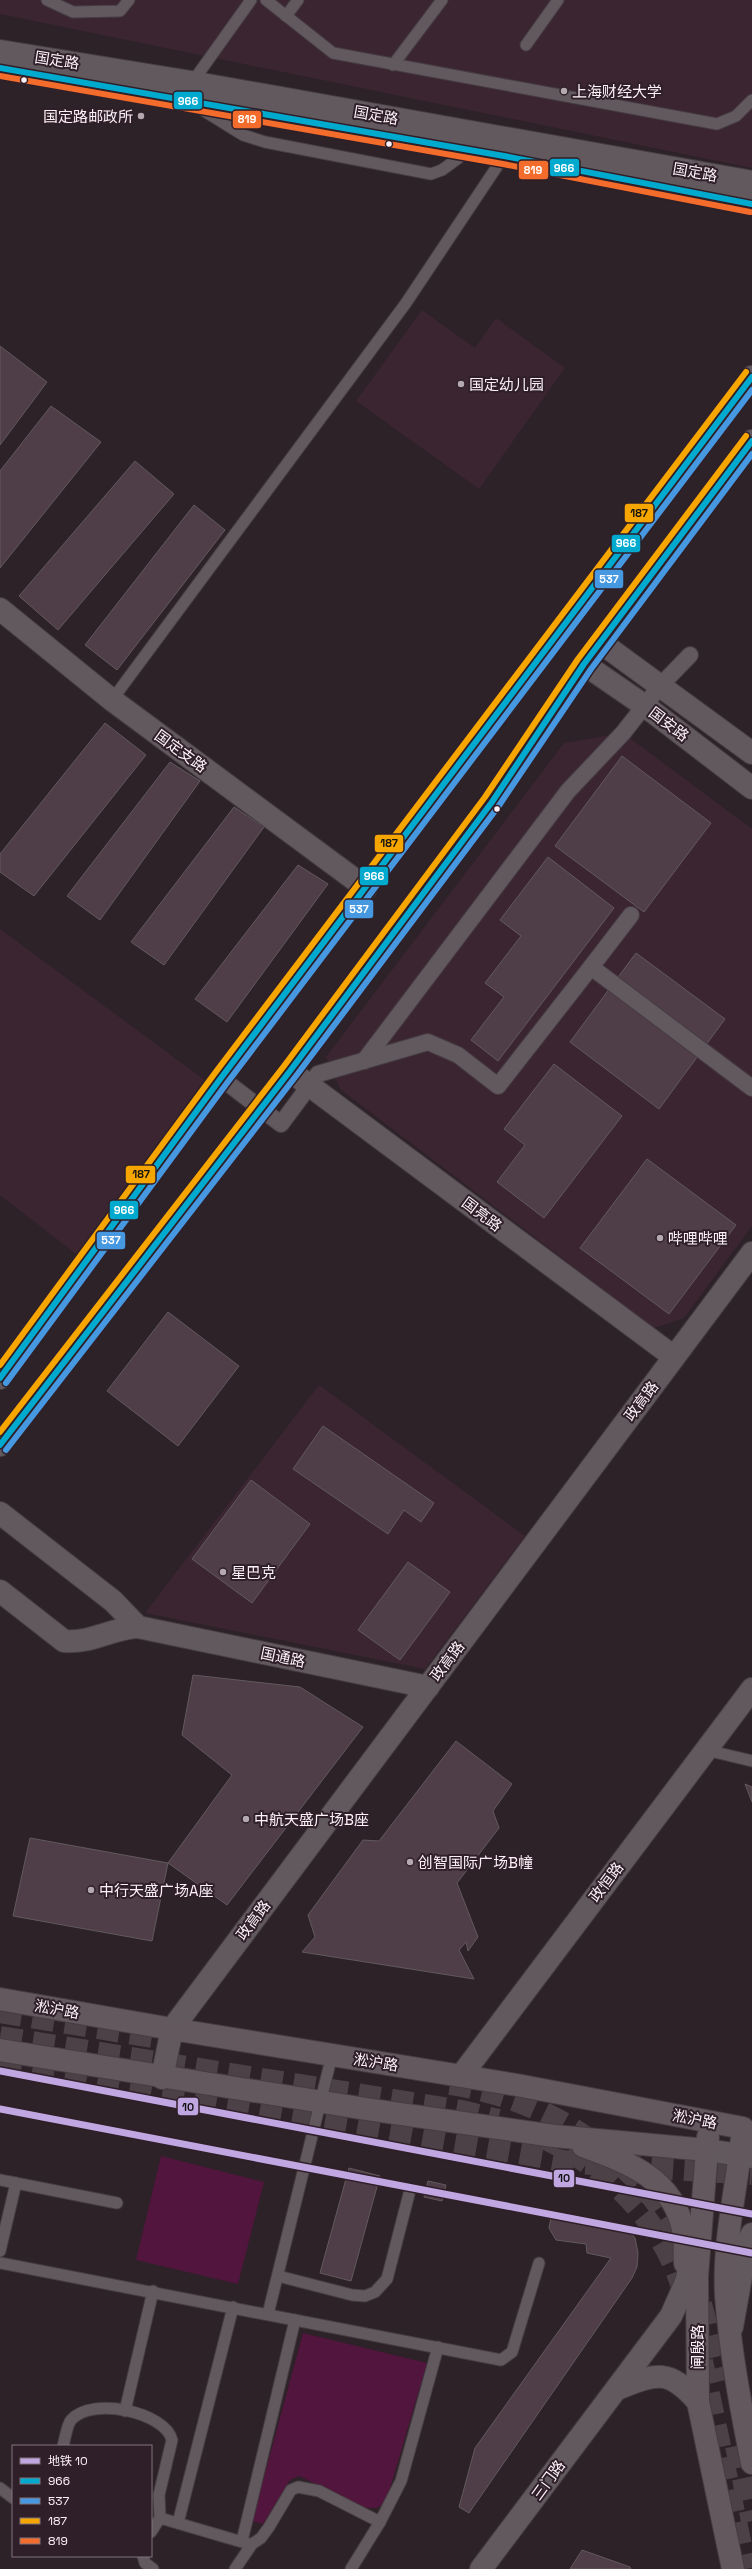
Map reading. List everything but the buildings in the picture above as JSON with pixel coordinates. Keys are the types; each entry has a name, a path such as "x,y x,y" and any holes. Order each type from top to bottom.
{"main road":[{"name":"淞沪路","path":"0,1998 172,2029 461,2076 748,2129"},
{"name":"淞沪路","path":"0,2050 162,2078 554,2136 707,2150"},
{"name":"闸殷路","path":"709,2122 700,2225 696,2349 698,2402 733,2569"},
{"path":"748,2129 746,2156 729,2237 726,2294 742,2412 752,2463"},
{"path":"554,2136 627,2162 650,2176 674,2201 684,2230 688,2314 696,2349"}],"street":[{"name":"国定路","path":"0,51 468,151 504,156 752,204"},
{"name":"国定路","path":"0,68 189,91 752,182"},
{"path":"0,1378 221,1078 752,377"},
{"path":"0,1445 261,1108 492,802 584,664 752,441"},
{"name":"国定支路","path":"0,609 112,700 366,888"},
{"name":"国安路","path":"600,642 752,753"},
{"path":"364,1061 568,790 623,733 660,686 690,655"},
{"name":"国安路","path":"584,664 645,706 752,788"},
{"path":"221,1078 281,1124 318,1074 428,1042 458,1055 498,1086 631,915"},
{"path":"591,967 752,1088"},
{"name":"国亮路","path":"290,1070 674,1357"},
{"name":"政高路","path":"162,2078 172,2029 752,1253"},
{"path":"0,1513 113,1601 138,1627"},
{"name":"国通路","path":"0,1591 64,1642 75,1643 89,1640 122,1628 138,1627 428,1687"},
{"name":"政恒路","path":"461,2076 752,1689"},
{"name":"淞沪路","path":"707,2150 746,2156"},
{"name":"三门路","path":"481,2569 671,2316 686,2282 700,2225"},
{"path":"731,2332 747,2243 752,2234"},
{"path":"614,2390 645,2377 658,2375 677,2383 698,2402"}],"lane":[{"path":"47,0 72,12 120,11 129,0"},
{"path":"251,0 189,91 244,135 265,142 431,174 442,170 468,151"},
{"path":"266,0 333,53 717,124 736,116 752,100"},
{"path":"286,16 298,0"},
{"path":"394,64 442,0"},
{"path":"526,45 558,0"},
{"path":"112,700 406,303 504,156"},
{"path":"706,1750 752,1761"},
{"path":"268,2314 332,2055"},
{"path":"0,2180 117,2203"},
{"path":"0,2251 16,2183"},
{"path":"278,2276 352,2296 365,2296 375,2292 387,2279 409,2194"},
{"path":"0,2263 501,2360 507,2358 512,2352 539,2263"},
{"path":"125,2411 153,2292"},
{"path":"178,2523 233,2307"},
{"path":"235,2569 247,2543 295,2320"},
{"path":"351,2569 380,2522 401,2481 438,2348"},
{"path":"63,2445 70,2420 79,2414 94,2408 107,2407 125,2411 161,2424 170,2432 172,2440 155,2494 160,2518 152,2530"},
{"path":"160,2518 247,2543 261,2538 270,2527 291,2490 298,2487 319,2491 380,2522"},
{"path":"0,2488 12,2497"},
{"path":"143,2557 145,2563 153,2569"}],"shaded area":[{"name":"上海财经大学","path":"0,0 752,0 752,168 0,14"},
{"name":"国定幼儿园","path":"422,310 475,348 496,318 565,368 479,489 356,401"},
{"path":"623,733 752,829 752,1226 684,1318 654,1328 340,1089 326,1057 564,743"},
{"path":"0,929 210,1084 80,1257 0,1195"},
{"path":"319,1385 525,1536 425,1669 145,1613"},
{"path":"161,2156 264,2182 238,2284 136,2260"},
{"path":"303,2333 427,2363 389,2492 384,2503 377,2508 367,2508 299,2476 290,2480 263,2524 252,2521"}],"tunnel":[{"path":"0,2012 177,2041"},
{"path":"0,2037 462,2111 498,2120"},
{"path":"0,2063 575,2163 752,2174"},
{"path":"450,2084 488,2092 525,2104 561,2121 594,2143"},
{"path":"539,2136 565,2149 589,2164 612,2182 632,2202 650,2223 665,2247 677,2273 686,2301"},
{"path":"623,2167 641,2184 663,2212 680,2245"},
{"path":"701,2304 721,2381"},
{"path":"702,2361 746,2569"},
{"path":"736,2446 752,2521"}],"metro line":[{"name":"10","path":"0,2071 752,2214"},
{"name":"10","path":"0,2109 752,2253"}],"transit line":[{"name":"966","path":"0,68 504,156 752,204"},
{"name":"819","path":"0,76 503,164 750,212"},
{"name":"187","path":"0,1365 215,1073 746,372"},
{"name":"966","path":"0,1378 221,1078 752,377"},
{"name":"537","path":"6,1383 227,1083 752,390"},
{"name":"187","path":"0,1432 284,1066 485,797 578,659 746,436"},
{"name":"966","path":"0,1445 290,1071 492,802 584,664 752,441"},
{"name":"537","path":"6,1450 296,1076 498,807 591,669 752,454"}],"place":[{"name":"上海财经大学","path":"564,91"},
{"name":"国定路邮政所","path":"141,116"},
{"name":"国定幼儿园","path":"461,384"},
{"name":"哔哩哔哩","path":"660,1238"},
{"name":"星巴克","path":"223,1572"},
{"name":"中航天盛广场B座","path":"246,1819"},
{"name":"创智国际广场B幢","path":"410,1862"},
{"name":"中行天盛广场A座","path":"91,1890"}]}
